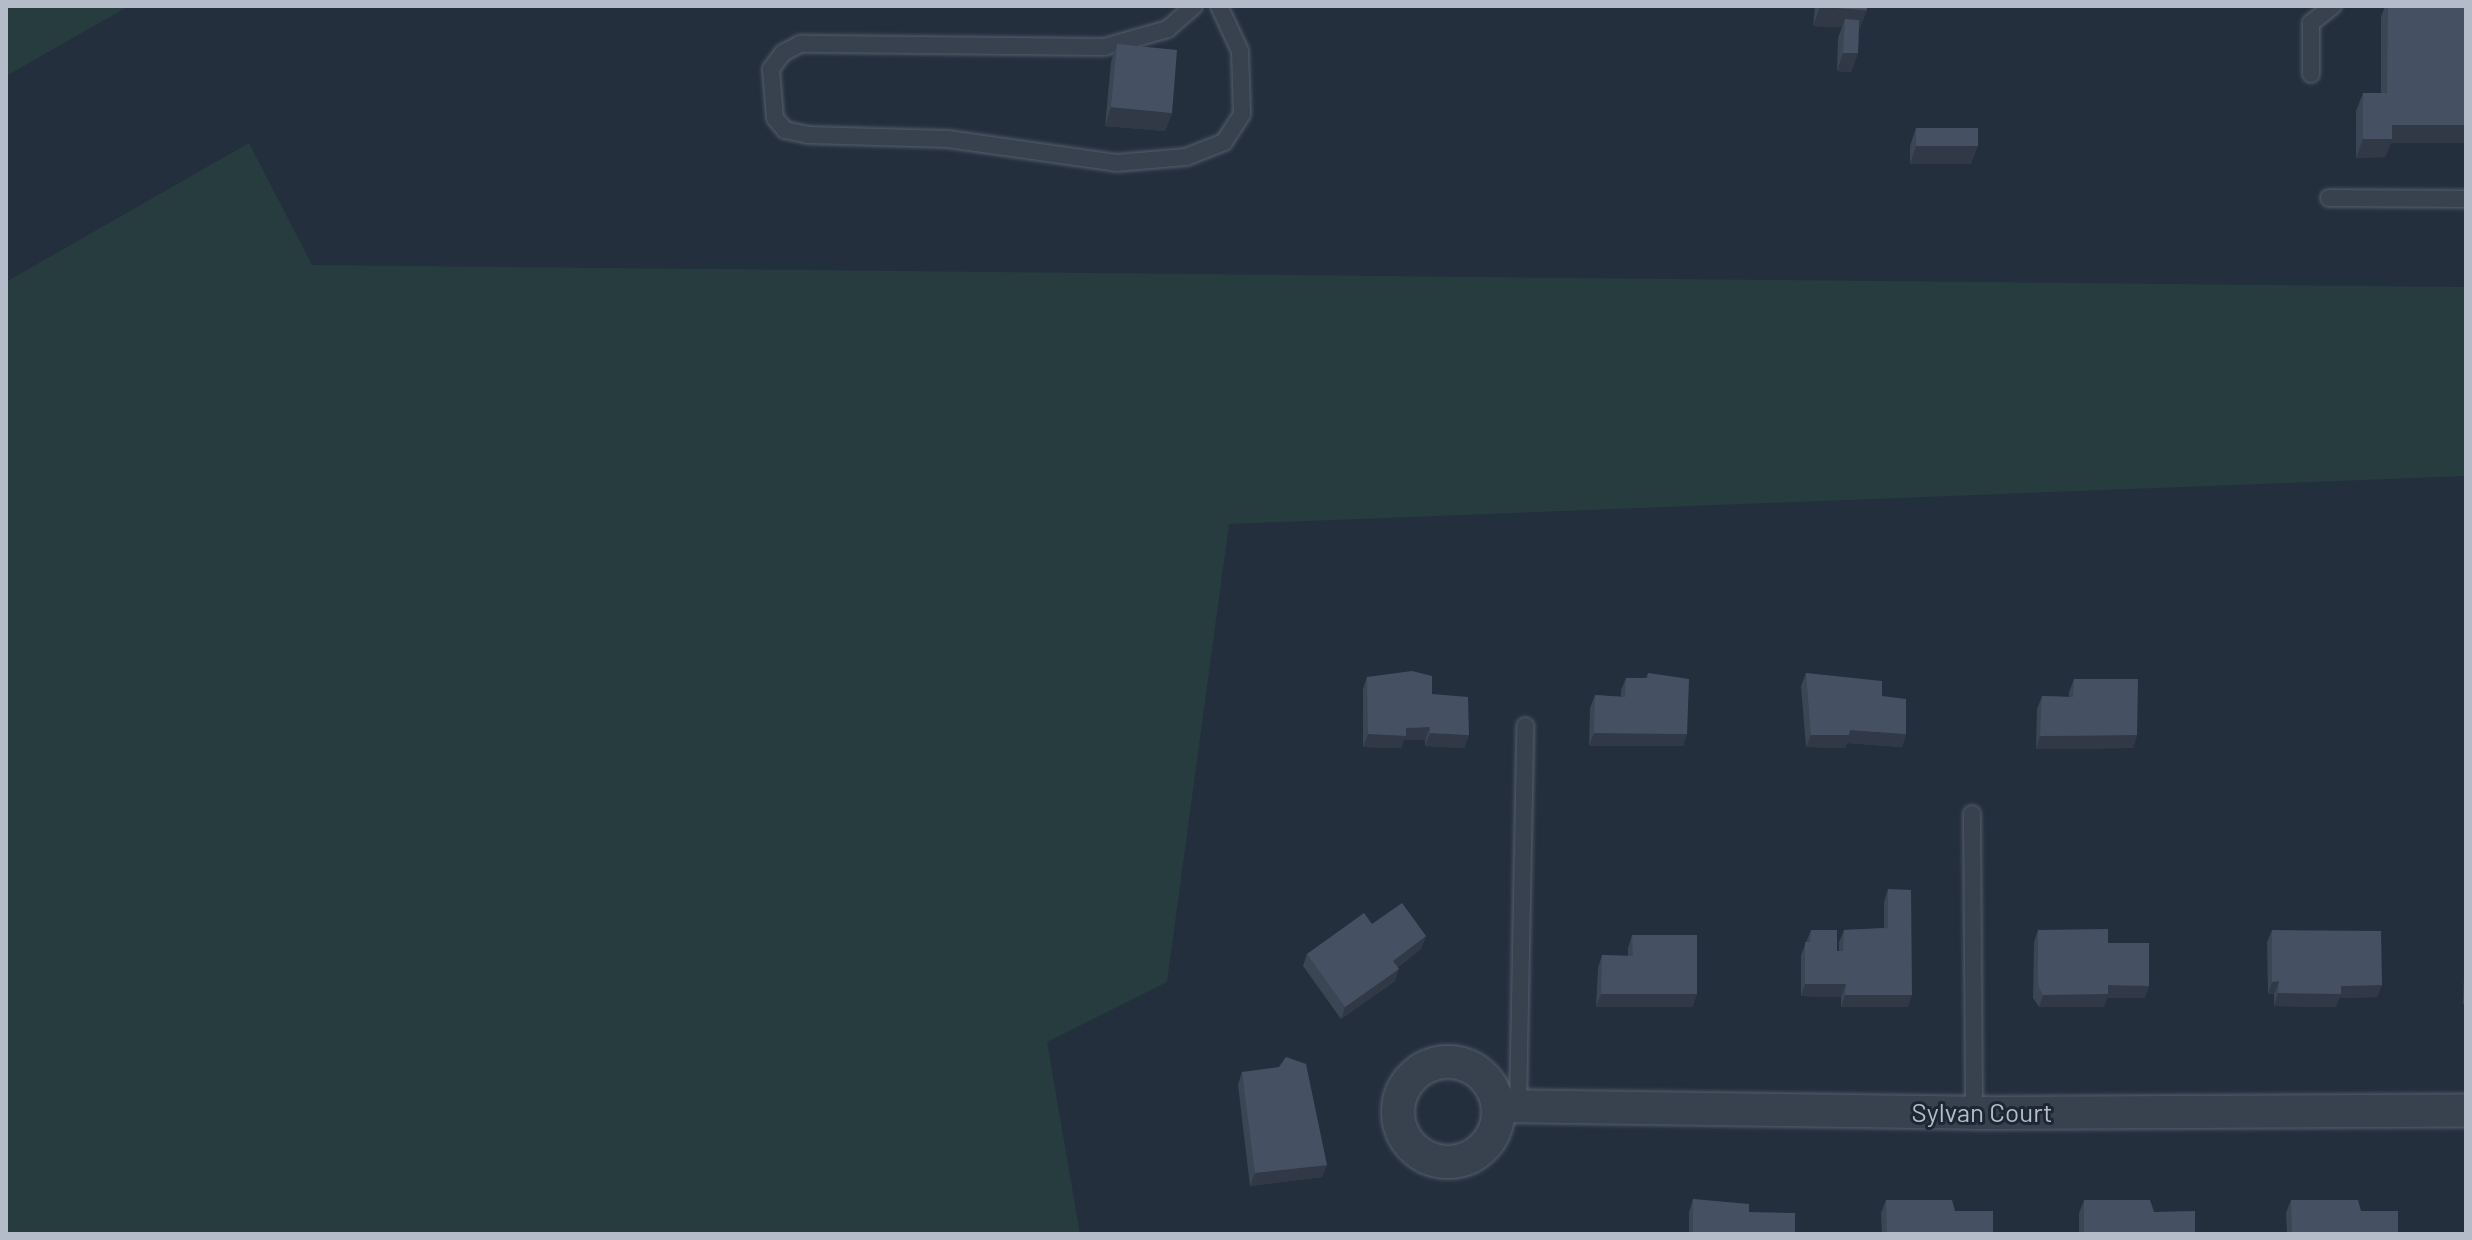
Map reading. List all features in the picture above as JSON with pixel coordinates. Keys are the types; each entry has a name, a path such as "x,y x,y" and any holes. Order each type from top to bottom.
{"street":[{"name":"Sylvan Court","path":"1508,1107 1974,1113 2466,1110"}],"lane":[{"path":"1194,6 1168,29 1104,47 800,44 783,53 771,69 775,118 785,130 808,135 948,139 1116,163 1186,157 1224,142 1242,114 1240,51 1219,6"},
{"path":"2311,74 2311,23 2333,6"},
{"path":"2329,198 2466,199"},
{"path":"1508,1107 1525,726"},
{"path":"1972,814 1974,1113"}],"green space":[{"path":"6,6 129,6 6,76"},
{"path":"249,143 312,265 2466,287 2466,476 1229,524 1167,982 1047,1042 1080,1234 6,1234 6,282"}],"building":[{"path":"1867,6 1867,10 1820,7"},
{"path":"2388,6 2466,6 2466,125 2392,125 2392,139 2363,139 2363,93 2387,93"},
{"path":"1845,19 1859,20 1858,53 1843,53"},
{"path":"1117,44 1177,50 1172,113 1111,107"},
{"path":"1916,128 1978,128 1978,146 1916,146"},
{"path":"1412,671 1432,676 1432,694 1468,697 1469,735 1430,733 1430,727 1406,728 1406,736 1368,734 1367,677"},
{"path":"1648,673 1689,679 1687,734 1594,733 1595,695 1625,697 1626,678 1648,678"},
{"path":"1806,673 1882,681 1882,696 1906,699 1906,734 1850,730 1849,735 1811,735"},
{"path":"2074,679 2138,679 2137,735 2040,736 2042,696 2073,697"},
{"path":"1888,889 1911,890 1912,995 1845,995 1846,984 1805,984 1805,942 1810,942 1811,930 1837,930 1837,951 1843,951 1844,930 1888,928"},
{"path":"1402,903 1426,936 1393,961 1399,969 1345,1007 1307,954 1364,913 1372,924"},
{"path":"2108,929 2108,943 2149,943 2149,986 2108,985 2108,994 2043,995 2038,985 2038,930"},
{"path":"2272,930 2381,931 2382,985 2341,986 2341,994 2278,993 2279,981 2272,982"},
{"path":"1632,935 1697,935 1697,994 1601,994 1602,955 1633,956"},
{"path":"1286,1057 1306,1064 1327,1165 1255,1173 1242,1072 1279,1067"},
{"path":"1693,1199 1749,1204 1749,1212 1795,1213 1795,1234 1693,1234"},
{"path":"1886,1200 1952,1200 1955,1211 1993,1211 1993,1234 1887,1234"},
{"path":"2084,1200 2150,1200 2154,1212 2195,1211 2195,1234 2084,1234"},
{"path":"2291,1200 2358,1200 2361,1211 2398,1211 2398,1234 2292,1234"}]}
